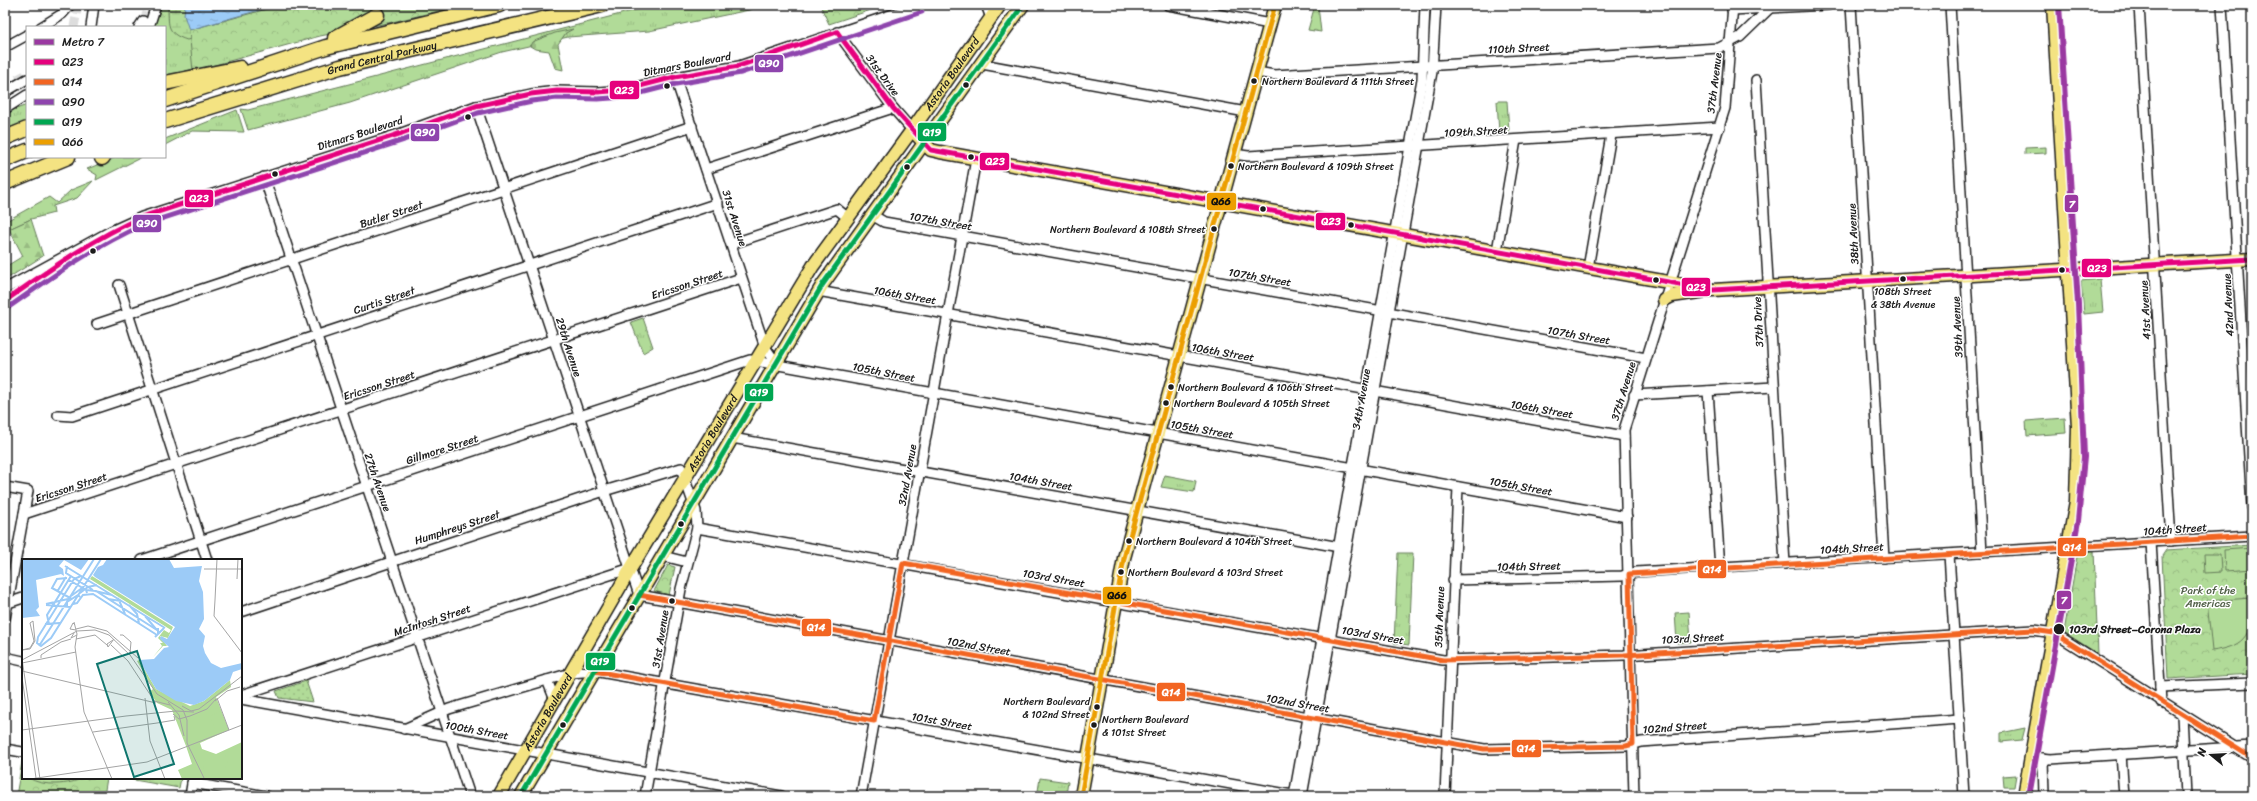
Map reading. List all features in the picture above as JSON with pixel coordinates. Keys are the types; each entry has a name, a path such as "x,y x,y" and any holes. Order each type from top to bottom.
{"highway":[{"path":"166,100 306,53 499,5"},
{"name":"Grand Central Parkway","path":"166,121 340,67 605,5"},
{"path":"306,53 377,15"},
{"path":"166,83 280,61"},
{"path":"5,138 26,129"},
{"path":"5,160 26,150"},
{"path":"5,184 66,158"}],"main road":[{"name":"Astoria Boulevard","path":"520,796 545,755 631,568 685,481 753,360 765,347 813,266 912,130 1000,5"},
{"name":"Astoria Boulevard","path":"499,796 555,700 583,672 639,596 694,507 732,438 777,364 818,291 1023,5"},
{"path":"1081,796 1124,558 1275,5"},
{"path":"2024,796 2037,758 2054,633 2076,501 2078,449 2053,5"},
{"path":"912,130 931,150 1713,290"},
{"path":"1664,300 1672,296 1713,290 2252,259"}],"street":[{"path":"42,26 62,14 70,5"},
{"path":"91,26 94,5"},
{"path":"144,25 156,5"},
{"name":"Ditmars Boulevard","path":"5,301 70,255 110,231 142,217 264,176 402,133 476,106 531,94 557,91 598,92 624,90 675,77 739,66 920,5"},
{"path":"986,5 991,18"},
{"path":"1168,5 1270,24"},
{"name":"34th Avenue","path":"1414,146 1423,66 1425,5"},
{"name":"34th Avenue","path":"1297,796 1313,718 1414,146 1432,65 1436,5"},
{"path":"1732,7 1770,8 1828,5"},
{"name":"38th Avenue","path":"1851,5 1884,558"},
{"name":"39th Avenue","path":"1950,5 1982,552"},
{"name":"41st Avenue","path":"2139,5 2171,541"},
{"name":"42nd Avenue","path":"2222,5 2252,507"},
{"name":"37th Avenue","path":"1634,796 1628,517 1624,430 1720,127 1727,96 1732,7"},
{"name":"110th Street","path":"1257,72 1274,75 1719,48 1740,36 1770,8"},
{"name":"31st Drive","path":"837,32 893,108 912,130"},
{"path":"5,47 26,36"},
{"path":"982,64 1246,112"},
{"name":"31st Avenue","path":"675,77 765,347 777,364"},
{"path":"5,92 26,80"},
{"name":"37th Drive","path":"1756,80 1785,564"},
{"path":"5,110 26,96"},
{"path":"5,110 26,100"},
{"name":"29th Avenue","path":"476,106 578,416 631,568 639,596"},
{"path":"706,169 893,108"},
{"name":"Butler Street","path":"97,324 692,126"},
{"name":"109th Street","path":"1234,154 1248,156 1611,135 1720,127"},
{"path":"1588,268 1611,135"},
{"path":"1497,251 1516,140"},
{"name":"32nd Avenue","path":"861,796 976,158"},
{"name":"27th Avenue","path":"264,176 316,336 452,738 470,796"},
{"name":"Curtis Street","path":"58,415 72,416 529,264 718,203"},
{"path":"731,244 837,209 848,218"},
{"name":"107th Street","path":"872,215 879,221 962,237 1646,358"},
{"name":"Ditmars Boulevard","path":"5,290 21,279 70,255"},
{"name":"Ericsson Street","path":"24,514 177,466 341,410 741,278"},
{"path":"119,285 208,559"},
{"name":"106th Street","path":"818,291 1624,436"},
{"name":"105th Street","path":"753,360 1628,517"},
{"name":"Gillmore Street","path":"145,559 578,416 753,360"},
{"path":"1634,395 1774,386"},
{"path":"1708,391 1720,568"},
{"name":"104th Street","path":"732,438 1343,547"},
{"name":"31st Avenue","path":"645,796 678,604 687,562 697,528 694,507 681,468"},
{"name":"Humphreys Street","path":"242,612 604,491 681,468"},
{"path":"5,487 28,491 24,514 9,572 8,603 5,619"},
{"name":"35th Avenue","path":"1445,796 1458,487"},
{"name":"103rd Street","path":"697,528 1450,660 1631,654 2033,630 2054,633"},
{"name":"104th Street","path":"1453,580 1629,574 2252,536"},
{"path":"2151,542 2161,702"},
{"path":"1949,554 1964,796"},
{"path":"663,556 687,562"},
{"name":"McIntosh Street","path":"242,695 631,568"},
{"name":"102nd Street","path":"639,596 1484,749 1626,746 1640,742 1960,719"},
{"path":"8,603 22,598"},
{"path":"2054,633 2161,702 2252,758"},
{"path":"5,657 22,661"},
{"path":"404,729 443,711 547,680 583,672"},
{"name":"101st Street","path":"583,672 665,683 1297,796"},
{"path":"547,680 555,700"},
{"path":"2160,687 2252,683"},
{"path":"266,687 266,704"},
{"name":"100th Street","path":"242,699 545,755 780,796"},
{"path":"2182,715 2186,796"},
{"path":"2044,796 2037,758 2252,746"},
{"path":"5,749 22,752"},
{"path":"2121,754 2124,796"},
{"path":"190,796 193,780 266,796"}],"green space":[{"path":"159,5 168,5 169,20 172,29 179,34 194,39 201,67 166,77 166,26 151,26"},
{"path":"168,5 279,5 252,21 187,40 172,31 169,23"},
{"path":"282,5 464,5 388,23 320,36 193,71 189,30"},
{"path":"668,5 762,5 749,10 649,31 568,37 502,52 350,103 248,130 241,109 248,110 636,10"},
{"path":"820,5 886,5 829,24"},
{"path":"1315,5 1318,6 1321,32 1308,30"},
{"path":"573,29 566,33 558,44 563,70 555,68 549,51 535,49 530,46 532,42 555,33"},
{"path":"1497,101 1507,101 1509,131 1499,132"},
{"path":"26,105 26,122 5,131 5,113"},
{"path":"237,110 244,132 192,131 166,144 166,139"},
{"path":"2046,147 2046,153 2025,154 2025,148"},
{"path":"114,158 140,158 96,180 97,175 87,169"},
{"path":"93,181 77,198 53,206 54,213 31,219 5,231 5,223 8,220 49,197 57,203 71,190"},
{"path":"31,219 43,256 5,280 5,267 23,256 9,229"},
{"path":"2100,279 2103,312 2084,314 2081,281"},
{"path":"643,318 653,347 643,353 631,322"},
{"path":"2065,418 2066,433 2027,436 2026,421"},
{"path":"1165,475 1196,481 1194,492 1161,487"},
{"name":"Park of the Americas","path":"2252,545 2252,674 2168,679 2162,556 2166,550"},
{"path":"2252,548 2252,569 2225,571 2224,550"},
{"path":"2094,550 2098,654 2064,632 2078,551"},
{"path":"1398,553 1413,553 1409,645 1394,643"},
{"path":"2204,554 2220,554 2221,572 2205,573"},
{"path":"668,565 675,567 669,595 654,591"},
{"path":"2252,598 2251,620 2246,636 2233,646 2212,651 2207,601"},
{"path":"1689,612 1691,642 1677,643 1675,613"},
{"path":"306,681 313,702 279,698 276,691"},
{"path":"2025,728 2022,740 2001,742 2001,733"},
{"path":"22,762 22,779 107,779 104,796 16,796"},
{"path":"2016,775 2014,787 2004,787 2003,776"},
{"path":"1040,778 1068,782 1066,795 1038,791"},
{"path":"31,779 80,779 56,784"},
{"path":"129,779 181,779 179,788"}],"water":[{"path":"185,5 277,5 189,30 184,15"}],"tunnel":[{"path":"74,26 78,5"},
{"path":"143,21 151,5"},
{"path":"5,86 26,75"}],"metro line":[{"name":"7","path":"2029,796 2078,521 2084,457 2078,304 2059,5"}],"transit line":[{"name":"Q19","path":"521,796 823,284 1023,5"},
{"name":"Q66","path":"1081,796 1124,558 1275,5"},
{"name":"Q90","path":"9,307 58,273 92,252 145,224 404,140 478,113 532,101 557,98 598,99 625,97 676,84 741,73 922,12"},
{"name":"Q23","path":"837,32 893,108 931,150 1713,290 2252,259"},
{"name":"Q23","path":"5,301 88,245 142,217 402,133 476,106 531,94 557,91 598,92 624,90 675,77 739,66 837,32"},
{"name":"Q14","path":"639,595 1484,749 1626,746 1633,744 1629,574 2252,536"},
{"name":"Q14","path":"594,671 874,721 903,563 1443,660 1624,655 2033,630 2054,633 2252,758"}],"place":[{"name":"Northern Boulevard & 111th Street","path":"1254,81"},
{"name":"Northern Boulevard & 109th Street","path":"1231,166"},
{"name":"Northern Boulevard & 108th Street","path":"1214,229"},
{"name":"108th Street & 38th Avenue","path":"1903,279"},
{"name":"Northern Boulevard & 106th Street","path":"1171,387"},
{"name":"Northern Boulevard & 105th Street","path":"1166,403"},
{"name":"Northern Boulevard & 104th Street","path":"1129,541"},
{"name":"Northern Boulevard & 103rd Street","path":"1121,572"},
{"name":"103rd Street–Corona Plaza","path":"2059,629"},
{"name":"Northern Boulevard & 102nd Street","path":"1097,707"},
{"name":"Northern Boulevard & 101st Street","path":"1094,725"}]}
